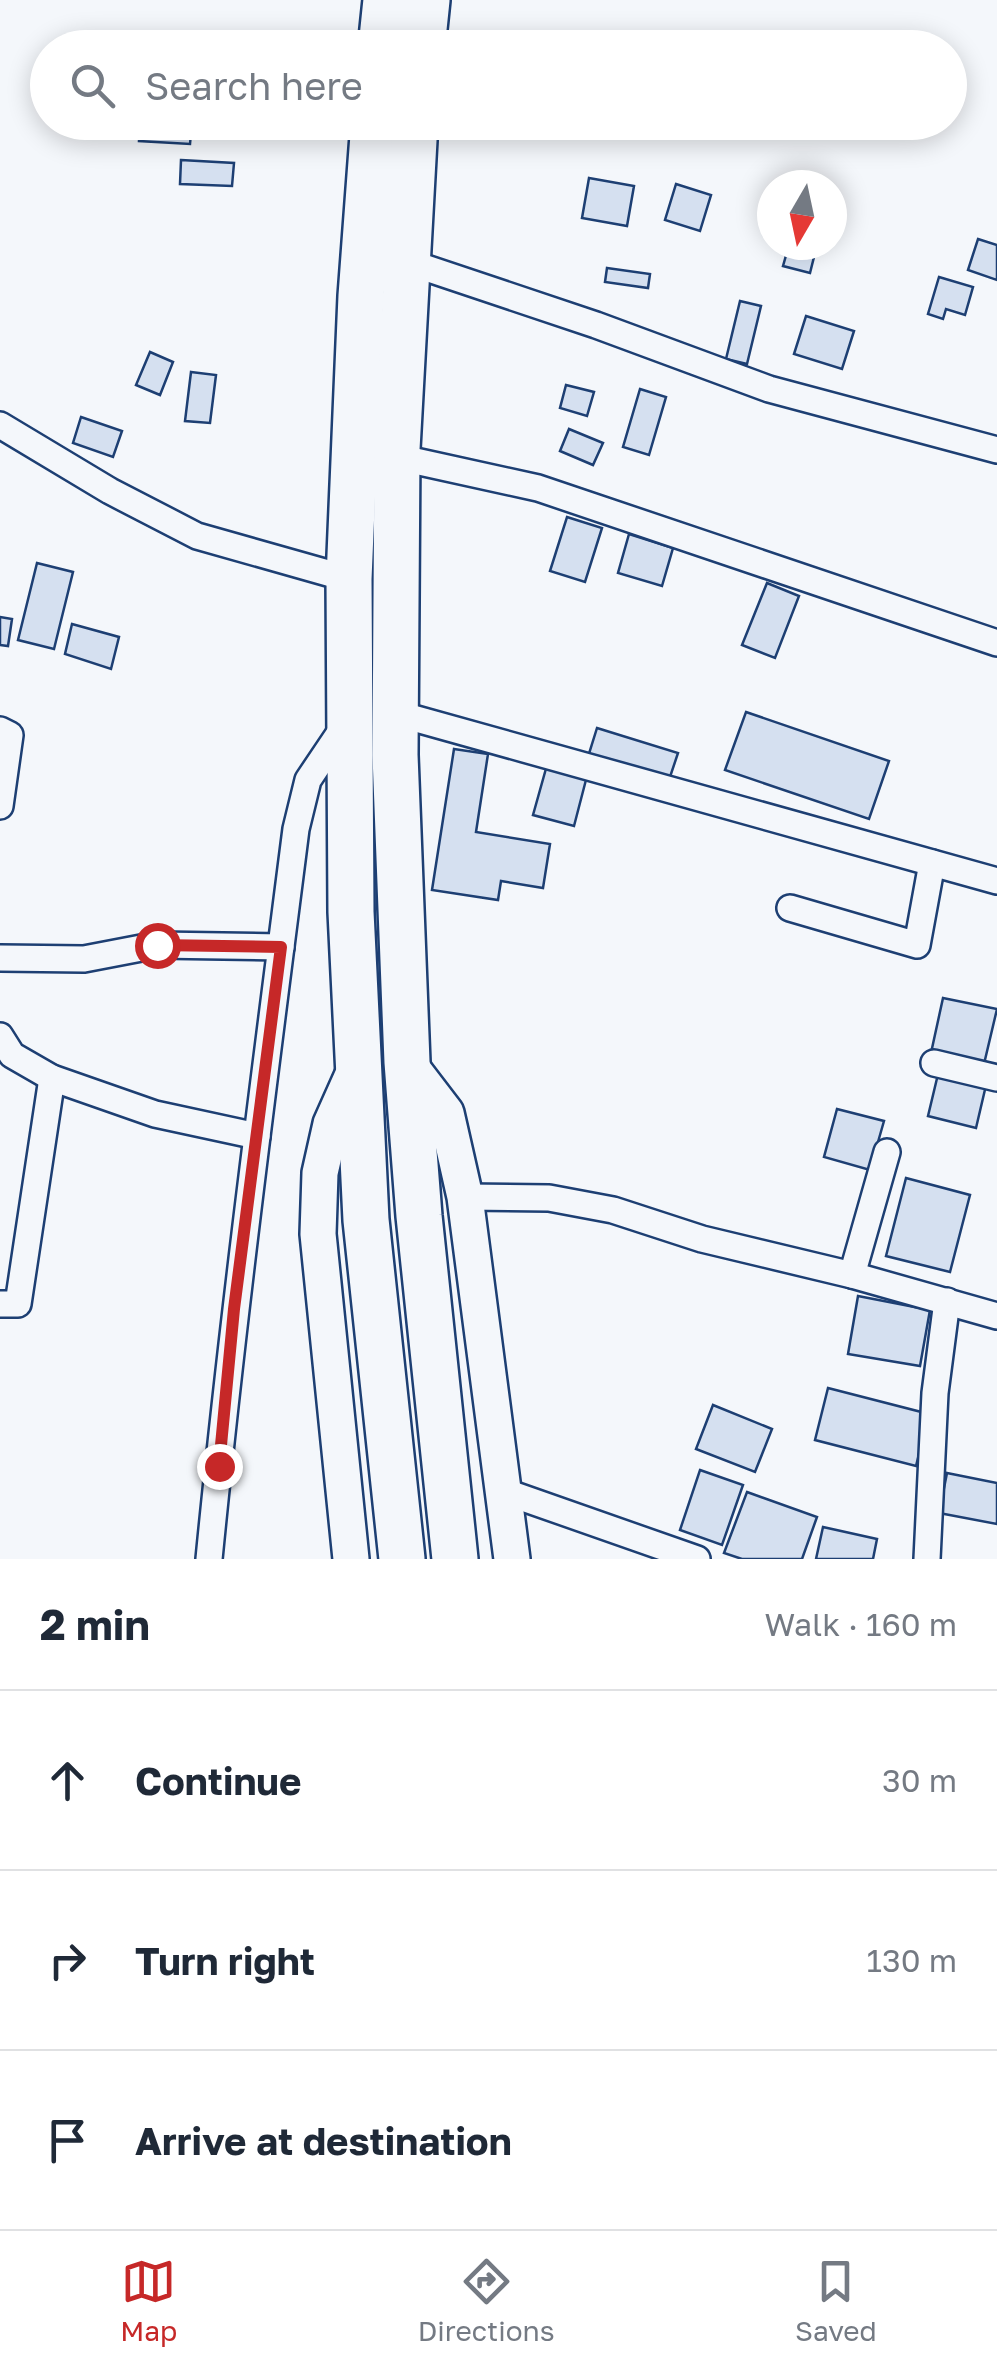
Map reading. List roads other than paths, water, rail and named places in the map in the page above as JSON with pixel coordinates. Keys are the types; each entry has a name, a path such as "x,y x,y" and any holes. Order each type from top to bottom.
{"highway":[{"path":"383,30 386,0"},
{"path":"424,30 427,0"},
{"path":"373,140 361,296 350,579 350,912 366,1220 402,1559"},
{"path":"413,140 396,457 395,713 408,1062 419,1216 455,1559"}],"street":[{"path":"405,262 596,325 769,389 997,450"},
{"path":"0,425 110,491 197,536 350,579"},
{"path":"396,457 538,488 997,643"},
{"path":"395,713 997,881"},
{"path":"209,1559 234,1309 296,829 308,780 348,720"},
{"path":"0,730 10,735 0,806"},
{"path":"790,908 917,945 932,864"},
{"path":"0,958 84,959 157,945 281,947"},
{"path":"0,1036 12,1055 52,1078 155,1114 257,1136"},
{"path":"408,1062 446,1113 465,1197 512,1559"},
{"path":"934,1063 997,1078"},
{"path":"351,1559 318,1234 320,1173 331,1124 357,1066"},
{"path":"0,1304 18,1304 52,1078"},
{"path":"852,1275 887,1152"},
{"path":"465,1197 549,1198 613,1210 702,1239 852,1275 997,1316"},
{"path":"927,1559 936,1393 947,1301"},
{"path":"503,1491 698,1559"}]}
